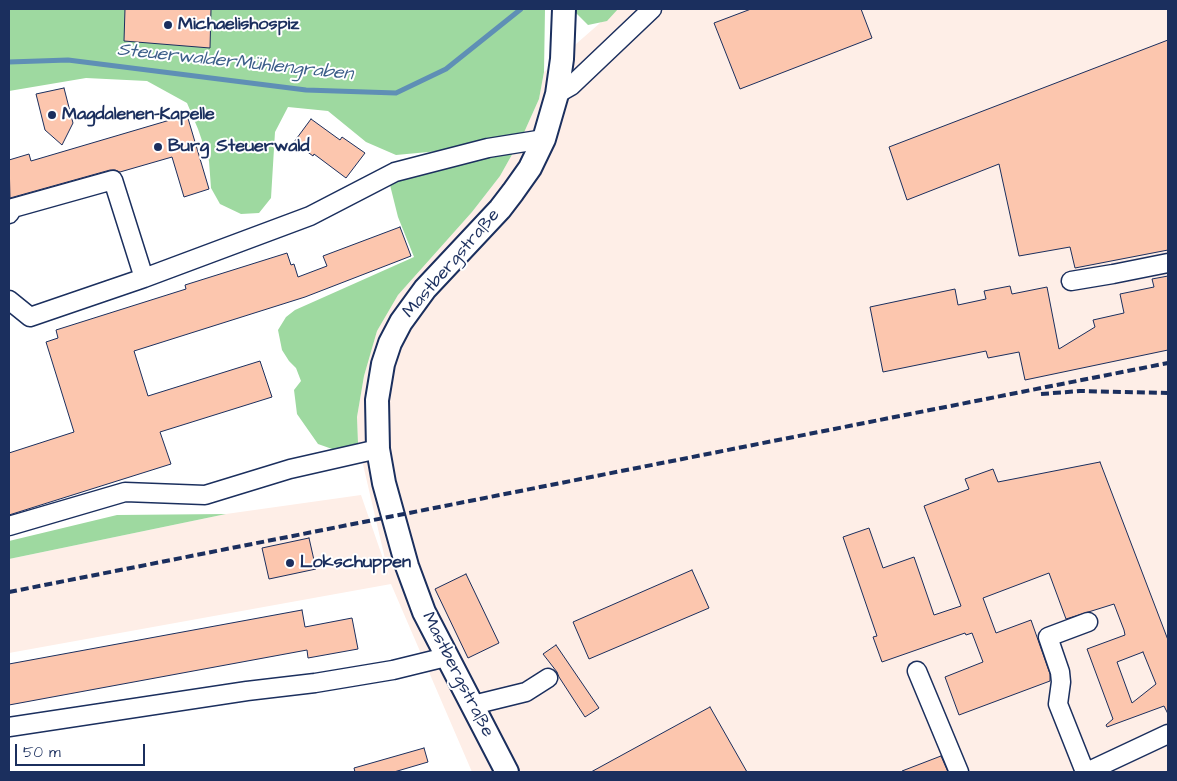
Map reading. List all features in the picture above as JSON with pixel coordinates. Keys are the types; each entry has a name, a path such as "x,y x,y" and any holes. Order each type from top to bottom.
{"main road":[{"name":"Mastbergstraße","path":"500,770 473,705 446,657 424,612 406,566 386,491 378,448 377,400 383,364 390,343 401,322 426,290 514,192 530,168 544,139 557,94 562,59 564,9"}],"street":[{"path":"557,94 571,86 652,9"},
{"path":"9,300 30,317 144,278 310,216 395,172 488,148 544,139"},
{"path":"9,214 13,208 113,180 144,278"},
{"path":"1071,280 1168,263"},
{"path":"9,526 126,492 205,495 290,469 378,448"},
{"path":"1088,622 1048,637 1062,682 1058,704 1086,772 1168,734"},
{"path":"9,727 315,683 393,670 446,657"},
{"path":"917,671 959,772"},
{"path":"473,705 526,692 548,678"}],"shaded area":[{"path":"616,9 1168,9 1168,772 472,772 391,584 9,653 9,559 226,514 361,495 389,576 358,443 357,417 364,376 377,331 398,295 472,212 500,176 522,137 539,99 544,72"}],"green space":[{"path":"9,9 545,9 544,72 539,99 522,137 450,150 396,155 366,142 328,111 288,107 275,132 271,198 259,213 241,214 220,204 211,188 209,161 187,103 147,81 86,78 9,91"},
{"path":"572,9 618,9 607,21 588,25"},
{"path":"514,151 500,176 472,212 398,295 377,331 364,376 357,417 358,443 335,450 318,444 297,414 294,390 301,381 296,368 282,350 278,330 286,317 295,310 414,257 398,217 390,185 403,178 442,166"},
{"path":"226,514 9,559 9,541 117,515"}],"building":[{"name":"Michaelishospiz","path":"125,9 211,9 210,48 124,41"},
{"path":"751,9 861,9 872,38 740,89 714,23"},
{"path":"1168,40 1168,250 1075,268 1070,247 1019,256 999,164 907,200 889,147"},
{"path":"64,88 73,123 62,145 45,130 36,94"},
{"path":"187,115 209,189 184,197 172,157 120,172 110,170 10,198 9,160 29,154 31,161"},
{"path":"311,119 340,140 342,137 365,153 346,178 314,154 313,156 294,142"},
{"path":"400,227 411,256 305,297 134,351 148,396 260,361 272,397 160,432 171,464 9,515 9,453 74,432 46,342 58,338 56,330 186,289 185,285 287,253 291,265 294,264 298,277 327,266 323,256"},
{"path":"1168,276 1168,350 1025,380 1019,352 988,358 986,351 883,372 870,307 955,289 958,305 986,299 984,291 1010,286 1012,294 1047,287 1059,349 1095,327 1093,320 1124,313 1120,294 1154,287 1152,279"},
{"path":"1100,462 1168,640 1168,714 1164,706 1107,727 1106,725 1113,719 1087,649 1125,635 1124,630 1114,604 1066,619 1049,573 983,598 996,633 1031,620 1050,674 1050,681 959,715 945,677 983,662 972,633 966,635 965,633 882,662 873,637 877,636 843,537 869,528 883,568 914,557 934,615 961,606 924,506 969,489 965,479 993,469 998,482","holes":["1143,652 1156,684 1132,703 1117,662"]},
{"name":"Lokschuppen","path":"309,538 316,569 269,579 262,548"},
{"path":"692,570 709,608 589,659 573,622"},
{"path":"466,574 499,643 468,658 435,589"},
{"path":"302,610 305,627 352,618 358,649 308,658 307,650 9,705 9,664"},
{"path":"556,645 599,708 585,717 557,672 543,654"},
{"path":"710,707 747,772 591,772"},
{"path":"424,748 428,762 394,772 355,772 354,768"},
{"path":"941,756 948,772 902,772 902,771"}],"waterway":[{"name":"SteuerwalderMühlengraben","path":"9,62 68,60 306,90 396,93 446,69 521,9"}],"railway":[{"path":"9,592 1168,363"},
{"path":"1041,394 1080,391 1168,393"}],"place":[{"name":"Michaelishospiz","path":"168,25"},
{"name":"Magdalenen-Kapelle","path":"52,115"},
{"name":"Burg Steuerwald","path":"158,147"},
{"name":"Lokschuppen","path":"290,563"}]}
